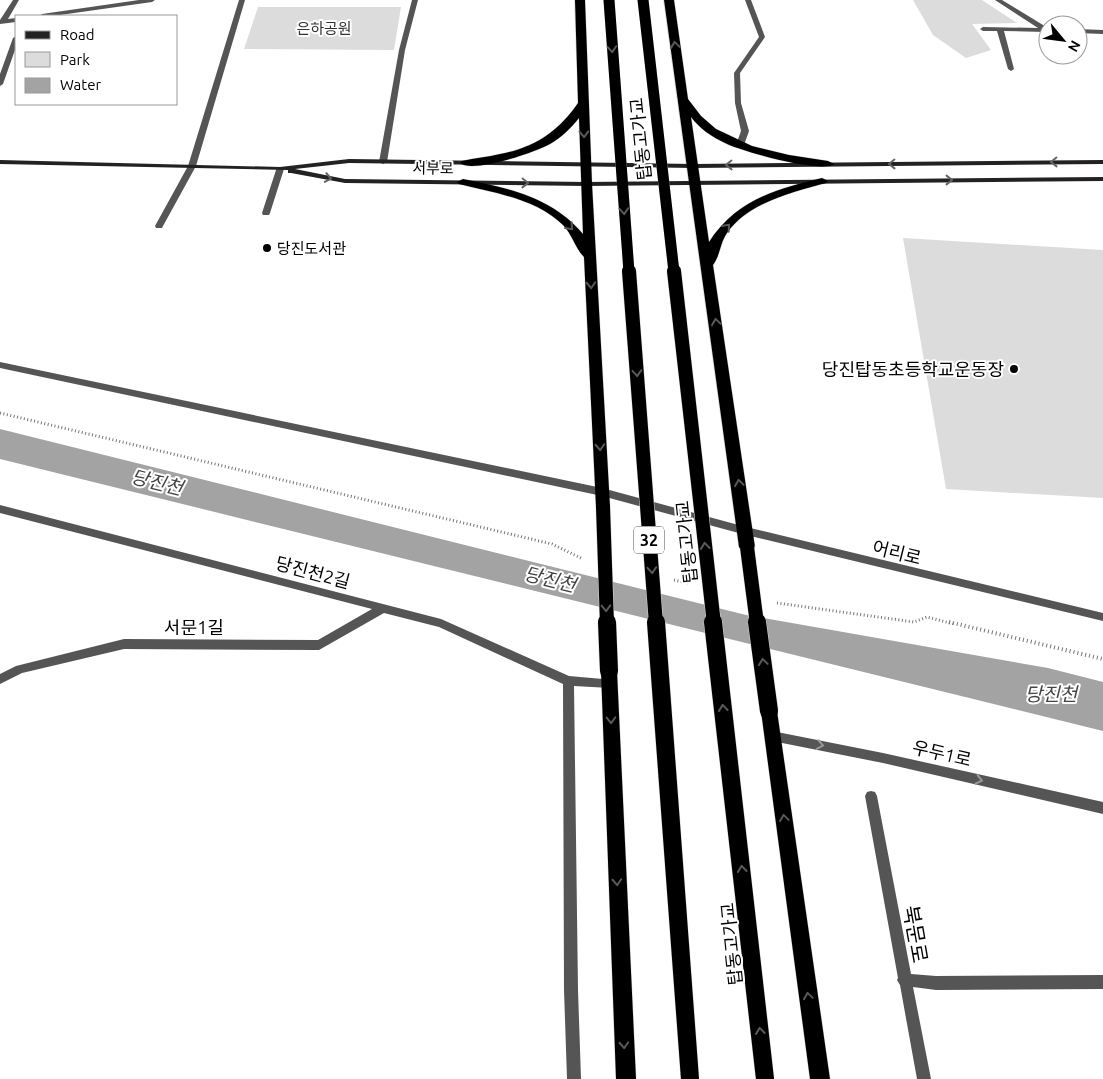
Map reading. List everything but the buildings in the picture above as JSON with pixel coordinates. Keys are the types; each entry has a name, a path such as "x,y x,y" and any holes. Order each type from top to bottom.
{"highway":[{"path":"580,0 585,165 602,499 626,1079"},
{"name":"탑동고가교","path":"608,0 690,1079"},
{"name":"탑동고가교","path":"643,0 766,1079"},
{"path":"669,0 747,539 772,736 820,1079"},
{"path":"681,90 688,107 700,122 723,138 740,145 782,156 828,164"},
{"path":"466,163 510,156 538,146 551,139 570,124 583,103"},
{"path":"708,271 714,245 737,216 774,195 822,181"},
{"path":"462,182 510,192 542,204 568,224 585,248 590,262"}],"main road":[{"name":"서부로","path":"280,169 349,161 694,166 1103,162"},
{"name":"서부로","path":"0,162 280,169 345,181 586,184 1103,179"}],"street":[{"path":"1,22 16,0"},
{"path":"49,15 152,0"},
{"path":"159,226 192,166 242,0"},
{"path":"384,162 402,50 415,0"},
{"path":"740,145 745,131 738,103 737,73 762,37 748,0"},
{"path":"998,0 1038,24"},
{"path":"1,22 15,20"},
{"path":"983,29 1038,30"},
{"path":"1000,30 1011,69"},
{"path":"1088,31 1103,32"},
{"path":"0,84 15,41"},
{"path":"266,213 280,169"},
{"name":"어리로","path":"0,364 602,499 685,515 747,539 1103,617"},
{"name":"당진천2길","path":"0,508 441,623 568,682 609,677"},
{"name":"서문1길","path":"0,678 20,669 124,644 319,644 383,608"},
{"path":"568,682 571,990 574,1079"},
{"name":"우두1로","path":"772,736 883,758 1103,808"},
{"name":"북문로","path":"871,796 924,1079"},
{"path":"904,980 936,983 1103,982"}],"path":[{"path":"0,413 543,541 589,561"},
{"path":"666,578 696,585"},
{"path":"773,603 914,622 927,617 1103,659"}],"green space":[{"path":"913,0 982,0 1017,23 972,24 991,50 966,58 933,35"},
{"name":"은하공원","path":"258,7 401,7 394,50 244,49"},
{"name":"당진탑동초등학교운동장","path":"903,238 1103,250 1103,498 946,489"}],"water":[{"name":"당진천","path":"0,429 746,615 1048,668 1103,682 1103,731 0,459"}],"place":[{"name":"당진도서관","path":"267,248"},
{"name":"당진탑동초등학교운동장","path":"1014,369"}]}
